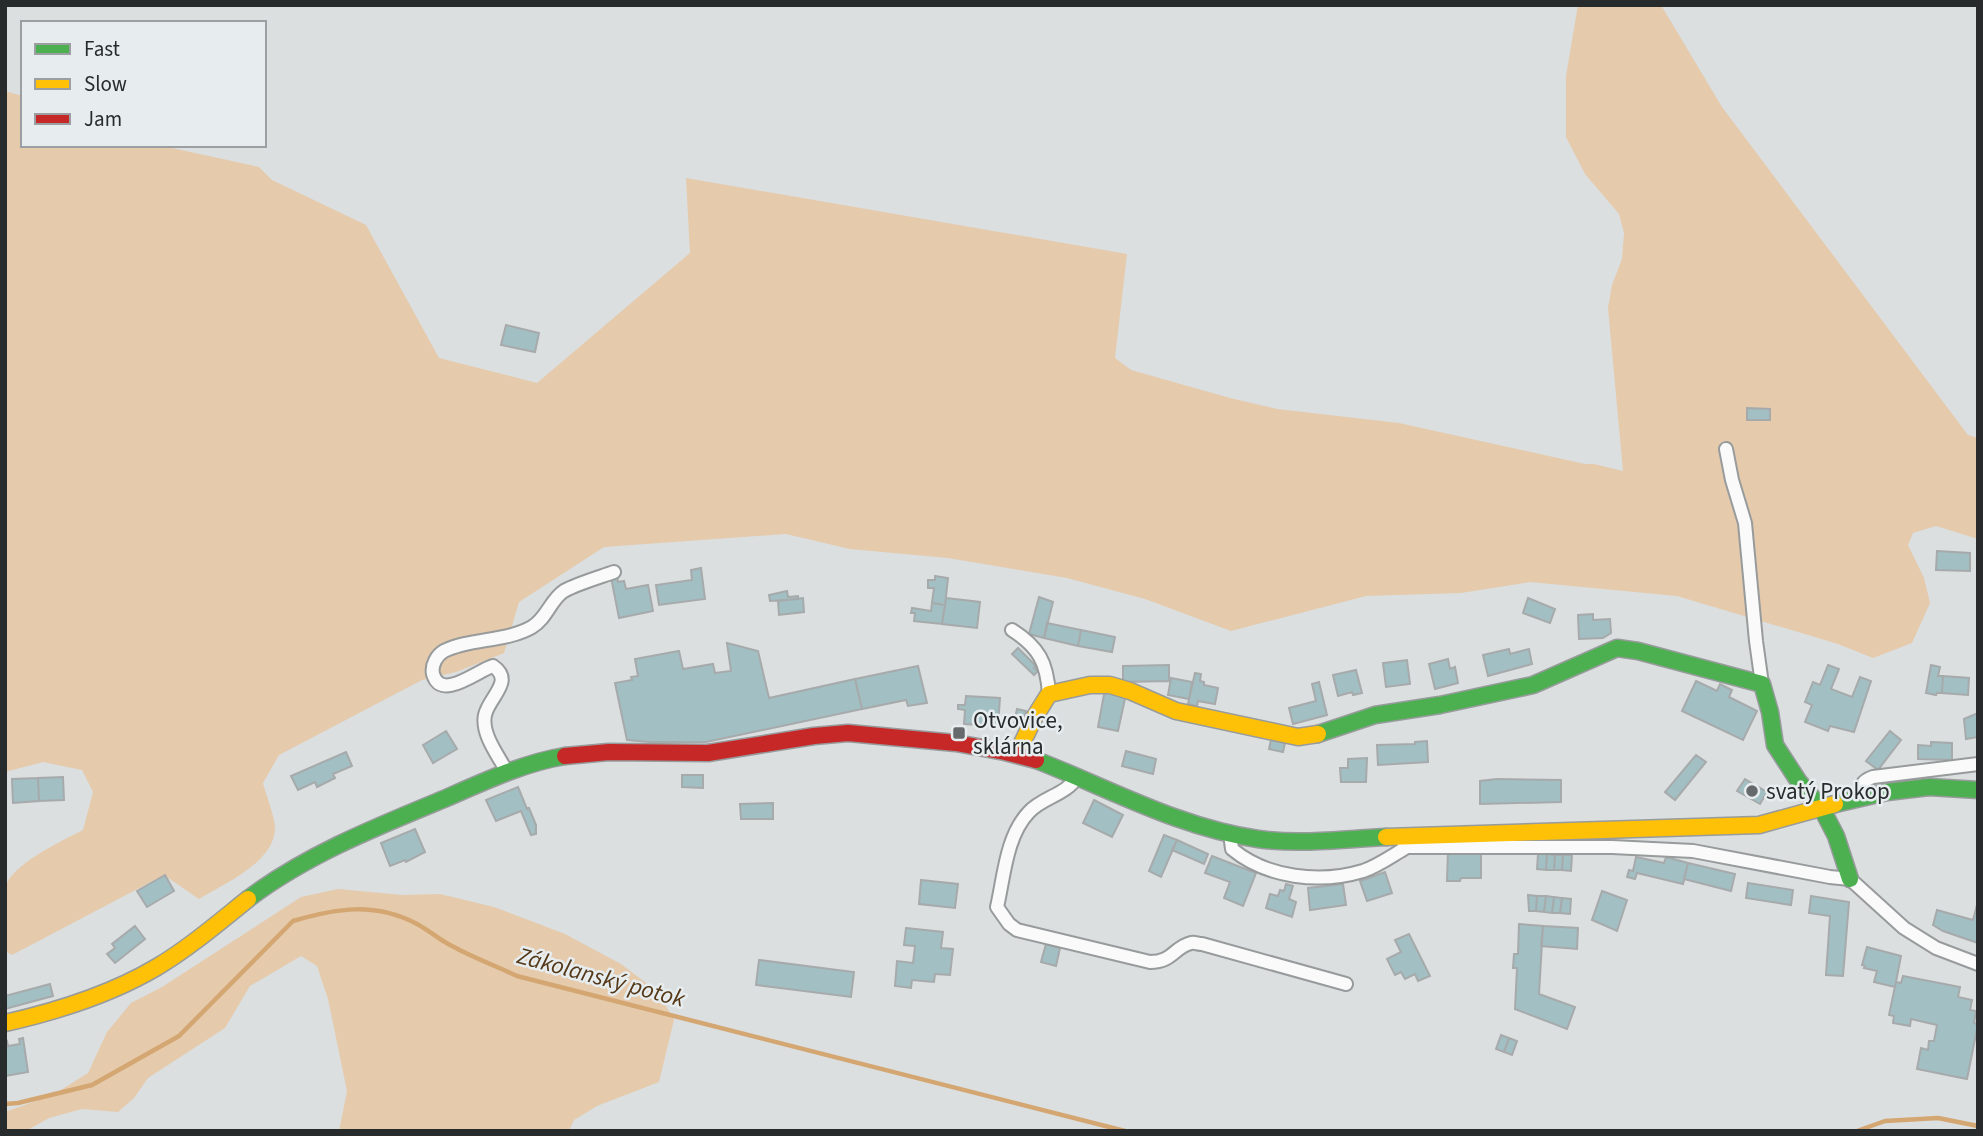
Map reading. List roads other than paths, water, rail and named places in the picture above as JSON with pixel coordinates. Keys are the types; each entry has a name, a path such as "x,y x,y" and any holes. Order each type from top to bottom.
{"main road":[{"path":"1017,754 1049,694 1098,684 1128,690 1168,708 1298,737 1318,734 1375,715 1440,705 1533,684 1617,648 1638,651 1762,684 1775,745 1799,782 1822,809 1836,836 1850,879"},
{"path":"5,1023 113,992 179,953 268,884 294,868 507,772 545,760 578,754 708,753 830,734 860,733 939,741 1037,760 1204,827 1258,839 1291,841 1403,841 1759,825 1863,796 1929,787 1978,790"}],"street":[{"path":"1726,449 1731,480 1745,523 1762,684"},
{"path":"507,772 484,729 487,707 500,687 501,673 493,666 484,668 457,684 447,686 440,684 433,674 436,658 442,652 530,628 544,618 563,592 614,572"},
{"path":"1012,630 1032,644 1042,658 1048,674 1049,694"},
{"path":"1863,796 1862,783 1873,777 1978,764"},
{"path":"1077,776 1073,785 1028,813 1017,830 1010,846 997,907 1009,924 1017,930 1150,962 1168,959 1191,943 1202,944 1346,984"},
{"path":"1230,834 1232,849 1245,860 1268,870 1296,876 1320,877 1365,870 1403,841 1693,852 1850,879 1904,928 1936,948 1978,964"}],"waterway":[{"name":"Zákolanský potok","path":"5,1104 92,1085 179,1036 293,921 356,909 386,912 401,917 462,951 517,976 1125,1131"},
{"name":"Zákolanský potok","path":"1857,1131 1885,1121 1938,1118 1978,1126"}],"place":[{"name":"Otvovice, sklárna","path":"959,733"},
{"name":"svatý Prokop","path":"1752,791"}]}
